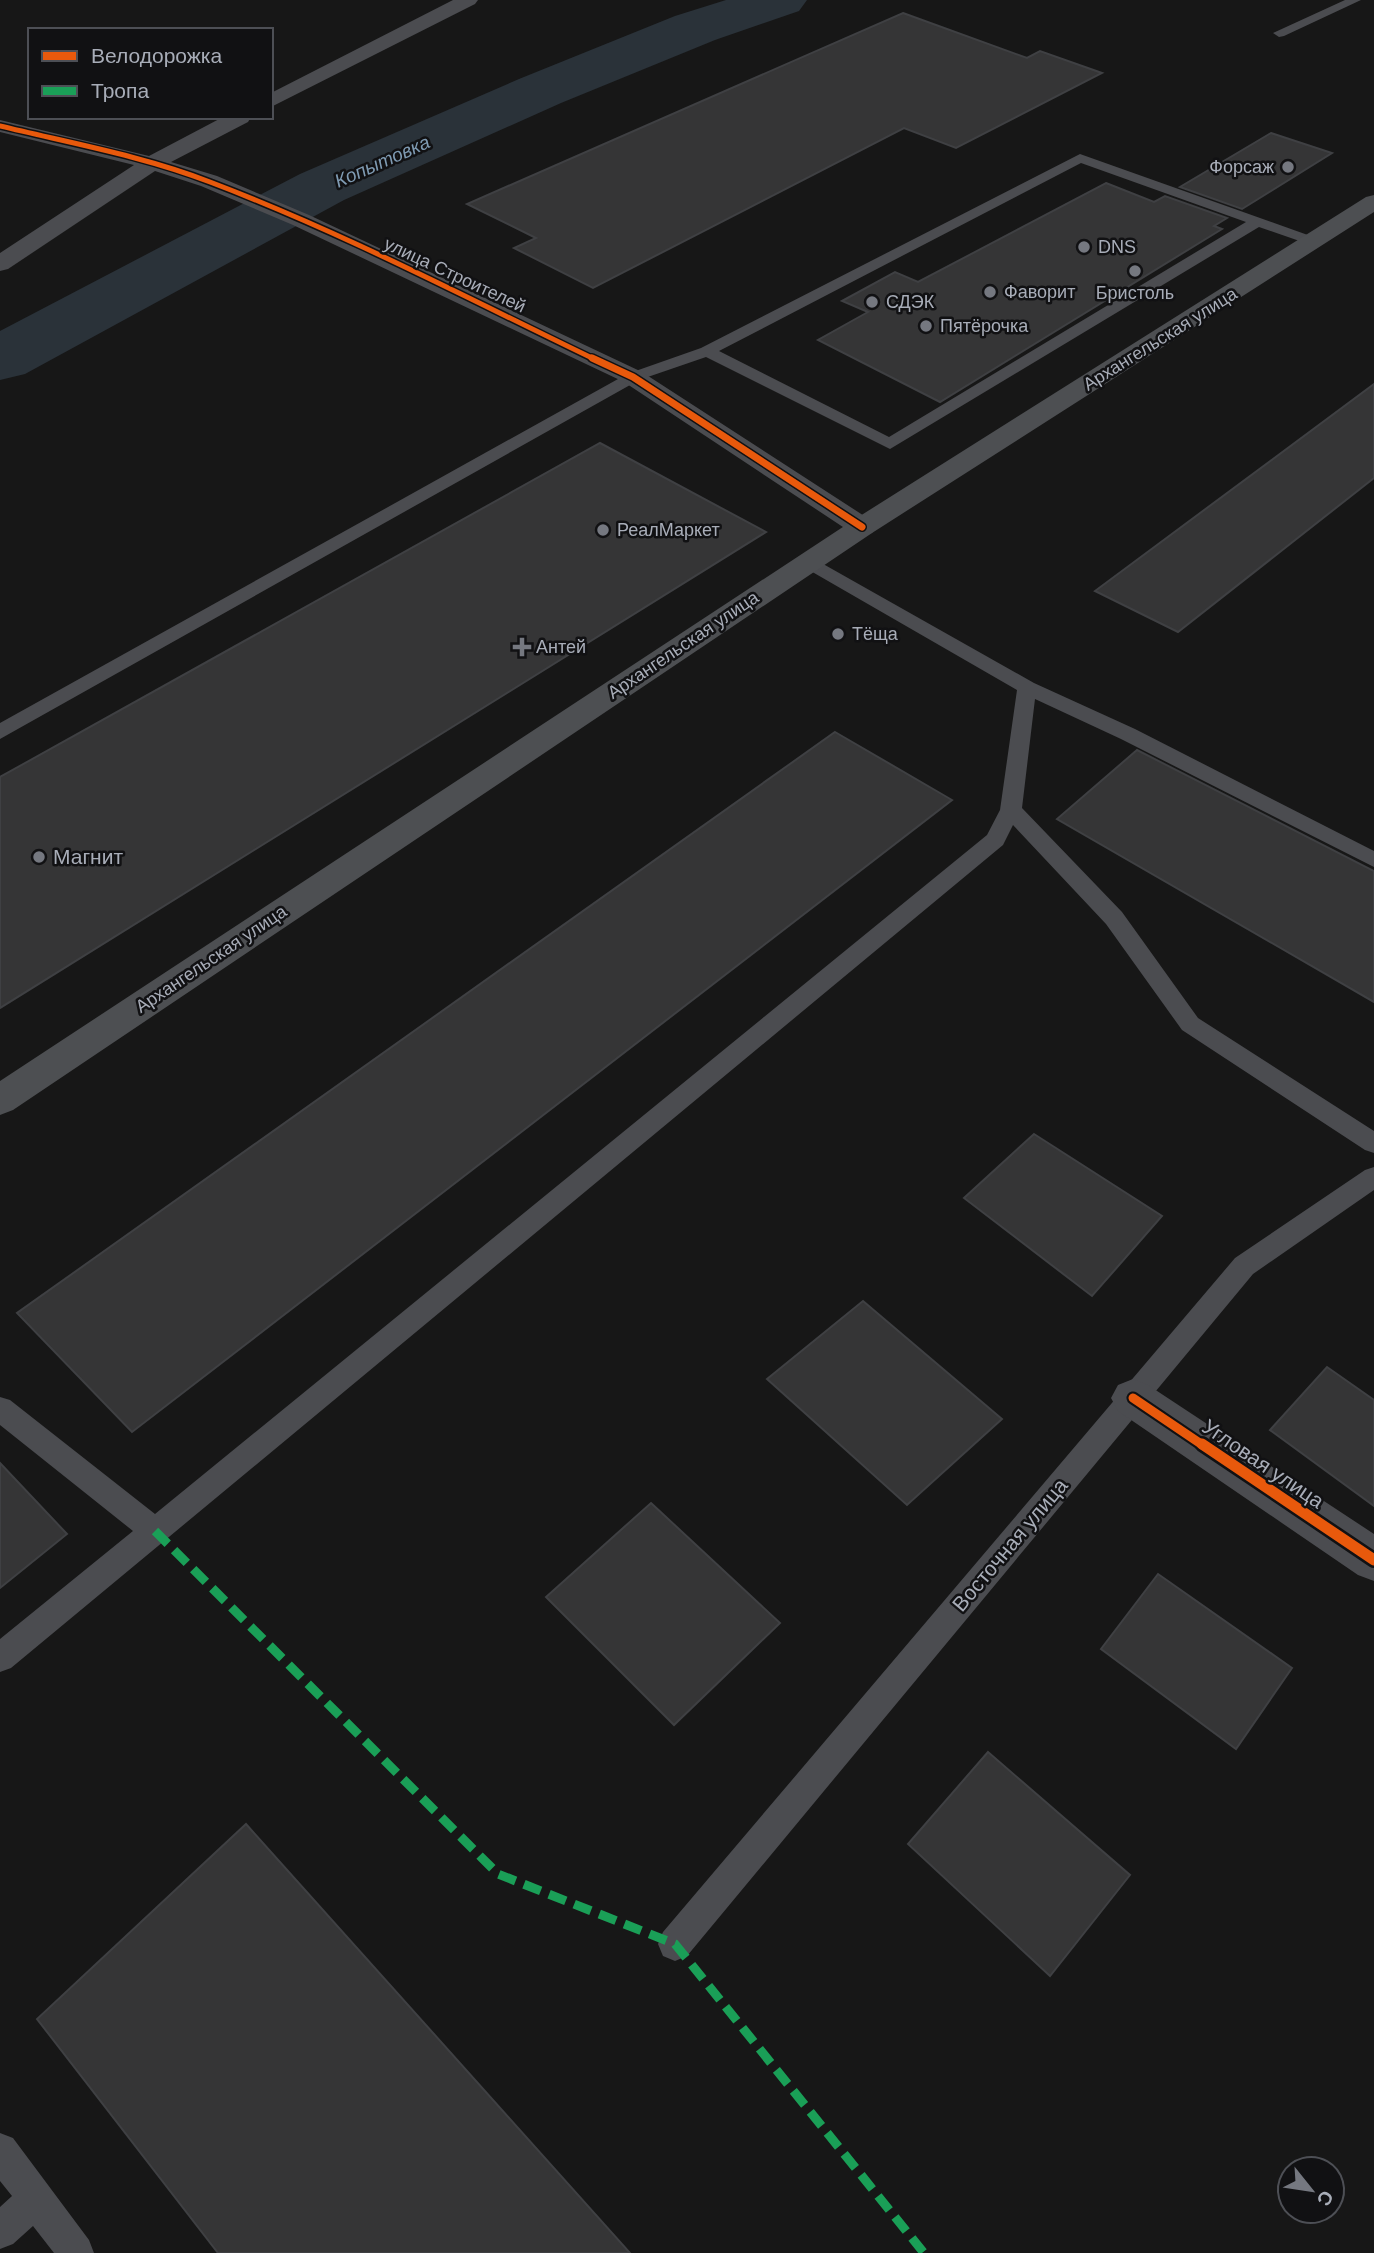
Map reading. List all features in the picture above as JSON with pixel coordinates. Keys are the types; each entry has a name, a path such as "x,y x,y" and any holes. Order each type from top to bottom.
{"main road":[{"name":"Архангельская улица","path":"0,1100 862,527 1374,202"}],"street":[{"path":"273,100 468,0"},
{"path":"0,264 152,163 236,119"},
{"name":"улица Строителей","path":"0,127 152,163 209,181 302,220 633,377 862,527"},
{"name":"Угловая улица","path":"1133,1398 1374,1560"}],"lane":[{"path":"1279,33 1355,0"},
{"path":"0,732 633,377 707,351 1080,158 1314,242"},
{"path":"707,351 890,444 1257,222"},
{"path":"809,562 1027,687 1128,734 1374,860"},
{"path":"0,1657 995,840 1011,810 1027,687"},
{"path":"1011,810 1114,918 1190,1024 1374,1143"},
{"name":"Восточная улица","path":"675,1944 1244,1266 1374,1177"},
{"path":"0,1409 155,1531"},
{"path":"0,2151 76,2253"},
{"path":"0,2231 36,2199"}],"building":[{"path":"903,13 1027,58 1040,51 1102,73 956,148 904,128 593,288 514,248 536,238 467,204"},
{"path":"1271,133 1332,153 1242,209 1180,187"},
{"name":"Фаворит","path":"1106,183 1154,202 1165,196 1227,218 1214,226 1222,229 940,402 818,340 868,312 842,301 895,272 918,282"},
{"path":"1374,384 1374,478 1178,632 1095,591"},
{"path":"600,443 766,532 0,1008 0,777"},
{"path":"835,732 952,800 132,1432 17,1313"},
{"path":"1137,750 1374,871 1374,1002 1057,819"},
{"path":"1034,1134 1162,1216 1092,1296 964,1198"},
{"path":"863,1301 1002,1419 907,1505 767,1379"},
{"path":"1327,1367 1374,1400 1374,1506 1270,1430"},
{"path":"0,1463 67,1534 0,1588"},
{"path":"651,1503 780,1623 674,1725 546,1597"},
{"path":"1158,1574 1292,1668 1236,1749 1101,1649"},
{"path":"988,1752 1130,1875 1050,1976 908,1844"},
{"path":"246,1824 630,2253 218,2253 37,2019"}],"waterway":[{"name":"Копытовка","path":"0,359 322,187 540,91 695,28 780,0"}],"marked path":[{"path":"155,1531 498,1874 675,1944 924,2253"}],"cycle path":[{"path":"0,126 152,163 209,181 301,220 633,377 862,527"},
{"path":"1133,1398 1374,1560"}],"place":[{"name":"Форсаж","path":"1288,167"},
{"name":"DNS","path":"1084,247"},
{"name":"Бристоль","path":"1135,271"},
{"name":"Фаворит","path":"990,292"},
{"name":"СДЭК","path":"872,302"},
{"name":"Пятёрочка","path":"926,326"},
{"name":"РеалМаркет","path":"603,530"},
{"name":"Тёща","path":"838,634"},
{"name":"Антей","path":"522,647"},
{"name":"Магнит","path":"39,857"}]}
